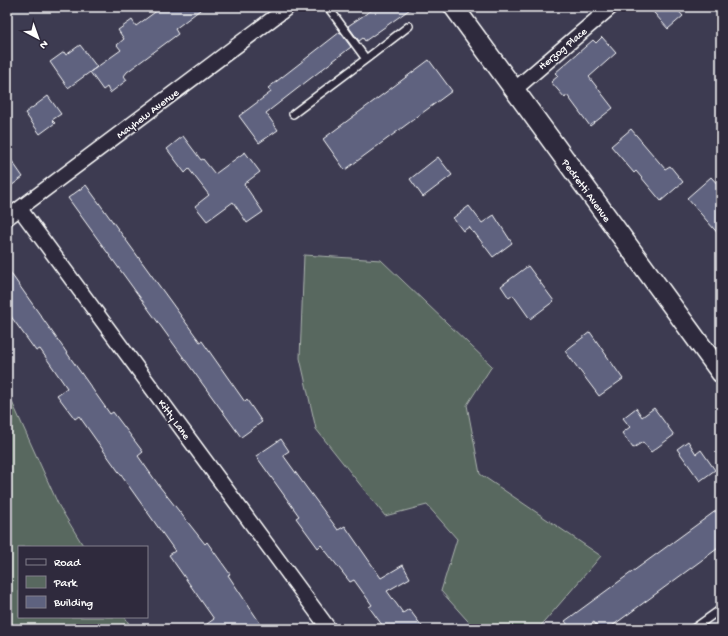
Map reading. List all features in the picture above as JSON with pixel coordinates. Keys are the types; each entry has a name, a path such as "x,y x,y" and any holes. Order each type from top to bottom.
{"street":[{"name":"Mayhew Avenue","path":"7,218 288,7"},
{"name":"Pedretti Avenue","path":"454,7 721,373"},
{"name":"Herzog Place","path":"514,90 611,7"},
{"name":"Kitty Lane","path":"20,209 329,629"}],"lane":[{"path":"328,7 366,59"},
{"path":"292,114 409,26"},
{"path":"693,629 721,609"}],"green space":[{"path":"304,255 381,260 492,366 467,405 480,474 601,556 538,629 475,629 441,591 457,539 427,505 385,516 316,429 300,358"},
{"path":"7,391 59,506 83,546 18,546 18,618 126,618 132,629 7,629"}],"building":[{"path":"162,7 204,7 175,29 178,34 127,72 124,76 127,80 110,93 107,87 103,90 90,72 121,50 117,45 124,39 118,30 132,20 136,26"},
{"path":"376,7 413,7 365,41 363,38 359,41 348,26"},
{"path":"649,7 675,7 683,16 668,29"},
{"path":"340,32 351,47 266,113 278,130 259,143 239,116 271,92 268,88"},
{"path":"602,37 616,53 589,77 613,108 590,126 567,95 565,98 551,82 558,76 555,73 593,40 596,43"},
{"path":"80,45 97,67 68,88 50,62 64,52 66,55"},
{"path":"429,60 452,91 345,170 323,139"},
{"path":"48,96 61,114 52,120 55,123 40,134 25,113"},
{"path":"631,129 665,169 670,166 683,182 661,201 636,171 634,173 611,146"},
{"path":"183,136 201,160 203,159 215,174 245,152 260,172 244,184 263,212 247,223 233,202 207,221 195,206 209,195 189,169 185,173 167,149"},
{"path":"7,154 23,177 7,189"},
{"path":"438,157 452,175 423,197 410,179"},
{"path":"711,177 721,188 721,237 687,198"},
{"path":"86,185 200,342 202,341 245,402 247,400 262,422 241,437 68,198"},
{"path":"469,206 482,223 494,215 512,243 493,257 469,227 463,231 453,218"},
{"path":"528,266 554,301 530,319 513,295 509,298 501,286"},
{"path":"7,268 110,414 113,412 143,452 138,456 160,487 205,544 207,542 230,574 228,575 264,629 200,629 214,619 169,555 175,551 79,416 75,419 57,395 67,388 40,349 36,351 7,311"},
{"path":"590,332 623,379 599,396 565,351"},
{"path":"636,408 642,417 654,408 674,435 651,452 643,442 633,448 622,433 630,427 623,418"},
{"path":"281,439 289,451 283,455 306,487 338,530 345,526 381,578 403,565 410,578 387,591 403,613 409,609 424,629 385,629 369,607 372,605 354,580 350,582 321,545 318,548 296,518 299,516 256,456"},
{"path":"688,441 696,454 701,450 715,470 700,481 677,449"},
{"path":"721,507 721,546 608,629 599,629 594,622 585,629 571,629 565,621"}]}
